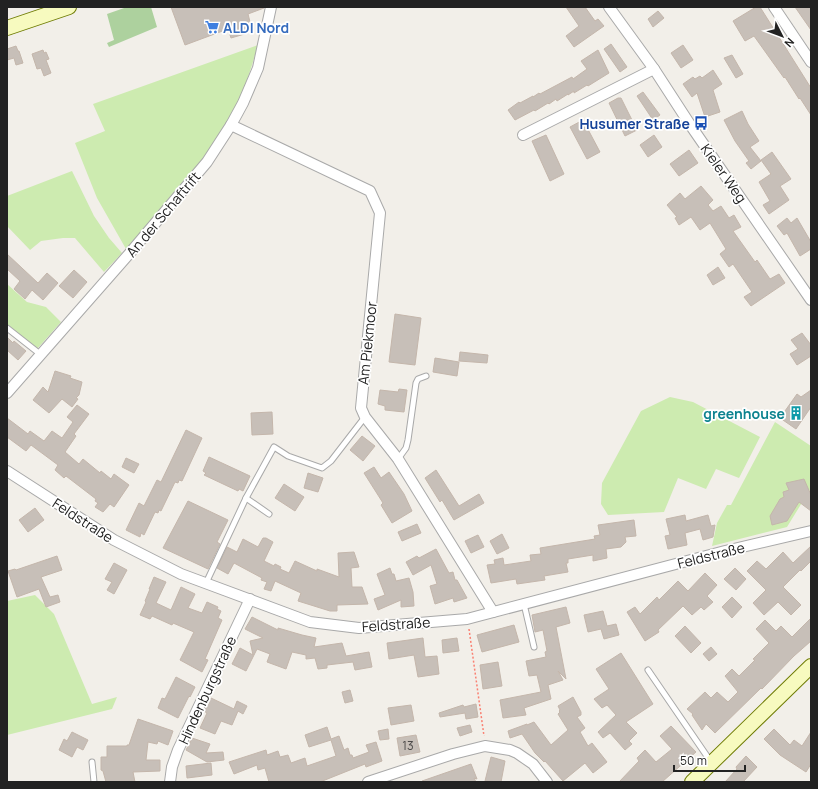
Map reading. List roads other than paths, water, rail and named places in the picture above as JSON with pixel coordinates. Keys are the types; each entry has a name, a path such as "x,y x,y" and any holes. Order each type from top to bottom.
{"main road":[{"path":"7,28 69,7"},
{"path":"692,782 811,666"}],"street":[{"name":"An der Schaftrift","path":"7,393 202,168 231,125 243,103 258,68 271,7"},
{"name":"Kieler Weg","path":"609,7 654,69 691,126 811,300"},
{"path":"774,7 811,62"},
{"path":"523,135 654,69"},
{"name":"Am Piekmoor","path":"231,125 370,191 380,213 361,408 365,417 398,458 493,612"},
{"name":"Feldstraße","path":"7,471 114,540 181,574 310,622 359,628 468,619 726,551 811,531"},
{"name":"Hindenburgstraße","path":"170,782 172,767 178,750 250,599"},
{"path":"368,782 453,754 485,746 510,750 516,753 533,764 548,782"}],"lane":[{"path":"7,328 40,354"},
{"path":"398,458 406,448 408,440 416,383 418,379 426,376"},
{"path":"206,583 246,498 274,447 288,456 322,468 331,461 365,417"},
{"path":"246,498 269,514"},
{"path":"524,604 534,647"},
{"path":"648,670 711,763"},
{"path":"92,762 94,782"}],"place":[{"name":"ALDI Nord","path":"212,27"},
{"name":"Husumer Straße","path":"701,123"},
{"name":"greenhouse","path":"796,413"}]}
